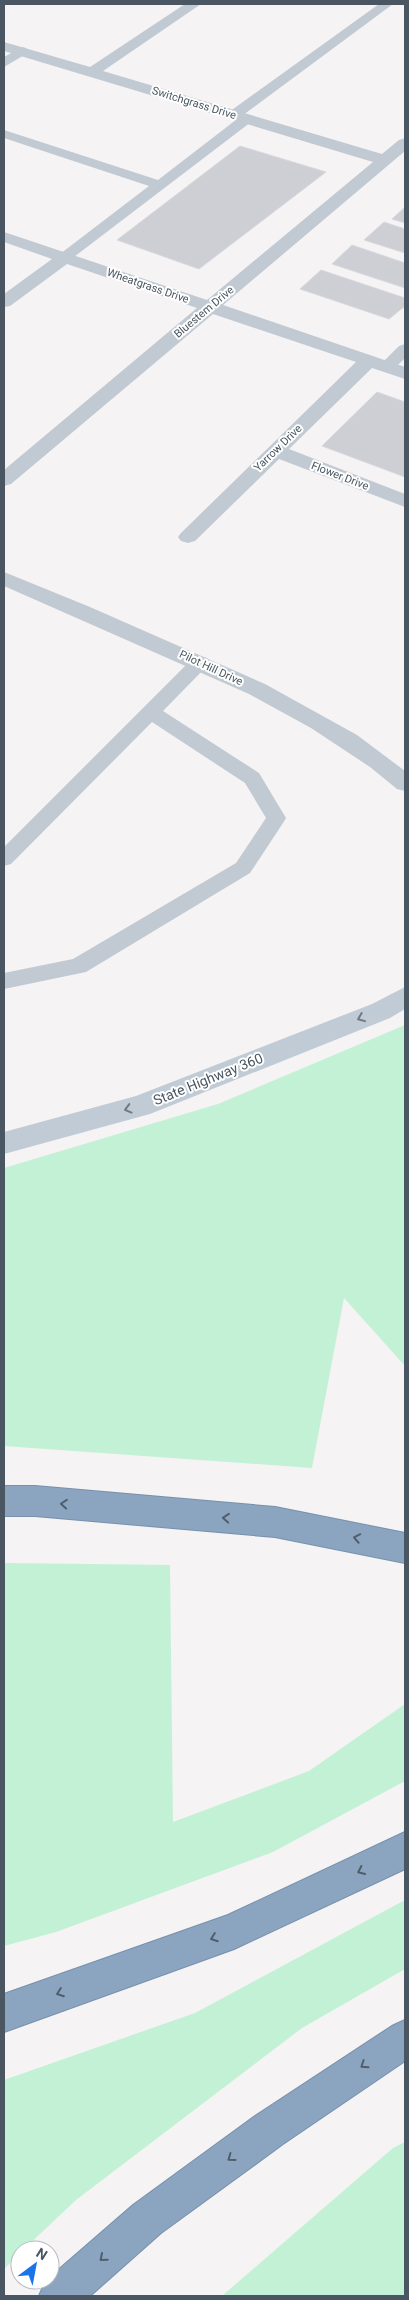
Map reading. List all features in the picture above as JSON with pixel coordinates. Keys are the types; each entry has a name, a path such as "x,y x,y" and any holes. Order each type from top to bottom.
{"highway":[{"path":"4,1501 44,1502 275,1522 405,1548"},
{"path":"4,2013 234,1931 405,1850"},
{"path":"58,2296 147,2219 269,2130 405,2039"}],"main road":[{"name":"State Highway 360","path":"4,1143 140,1106 381,1011 405,997"}],"street":[{"path":"92,72 194,4"},
{"name":"Switchgrass Drive","path":"4,46 385,160"},
{"name":"Bluestem Drive","path":"4,480 405,143"},
{"name":"Wheatgrass Drive","path":"4,237 405,373"},
{"path":"4,302 65,258"},
{"name":"Yarrow Drive","path":"188,537 275,451 378,364"},
{"name":"Flower Drive","path":"275,451 405,501"},
{"name":"Pilot Hill Drive","path":"4,578 200,662 279,700 336,732 383,764 405,783"},
{"path":"383,764 405,752"}],"lane":[{"path":"65,258 160,185 240,117 387,4"},
{"path":"4,63 22,52"},
{"path":"4,134 160,185"},
{"path":"378,364 405,348"},
{"path":"4,859 200,662"},
{"path":"4,982 78,966 243,868 276,818 252,778 150,712"}],"green space":[{"path":"405,1025 405,1366 344,1298 312,1468 4,1446 4,1168 218,1104"},
{"path":"4,1563 170,1565 173,1822 309,1771 405,1704 405,1781 273,1852 56,1932 4,1946"},
{"path":"405,1900 405,1969 302,2028 76,2200 34,2240 10,2240 10,2263 4,2269 4,2080 195,2013"},
{"path":"405,2142 405,2296 222,2296 393,2148"}],"building":[{"path":"240,146 326,172 199,269 117,240"},
{"path":"405,207 405,223 392,219"},
{"path":"384,222 405,229 405,253 364,240"},
{"path":"352,245 405,263 405,288 332,264"},
{"path":"321,270 405,298 405,306 389,319 300,289"},
{"path":"377,392 405,402 405,477 322,446"}]}
